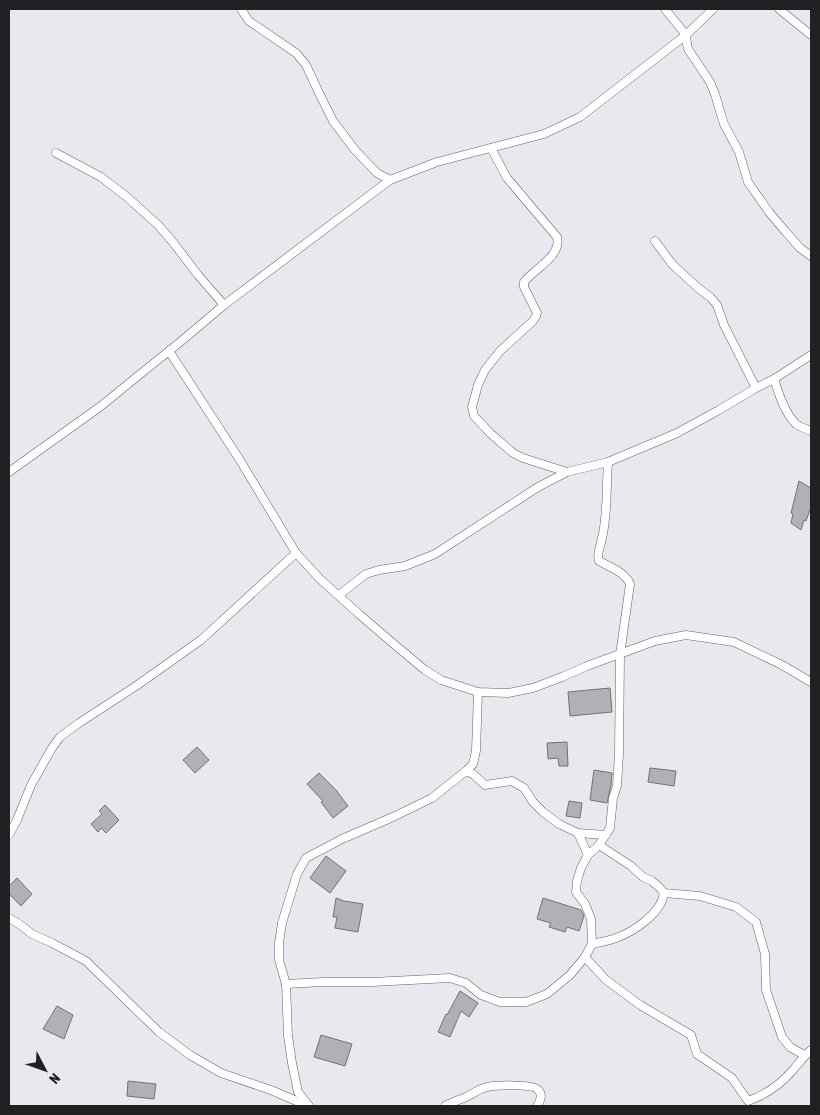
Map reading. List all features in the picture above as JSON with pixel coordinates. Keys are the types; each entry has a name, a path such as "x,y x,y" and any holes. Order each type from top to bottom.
{"street":[{"path":"241,9 249,21 296,53 306,65 334,121 355,150 377,173 390,180"},
{"path":"665,9 686,35 688,49 716,94 724,124 739,152 748,182 785,232 800,248 811,256"},
{"path":"9,472 101,406 224,305 390,180 437,162 544,134 580,117 686,35 713,9"},
{"path":"779,9 811,35"},
{"path":"491,148 507,178 557,237 559,242 554,254 524,282 524,287 537,313 536,316 500,351 485,370 478,385 472,407 474,416 513,453 567,472"},
{"path":"56,153 101,177 158,225 224,305"},
{"path":"655,241 672,264 717,305 724,325 756,388"},
{"path":"169,351 238,457 296,552 320,579 338,595 425,670 441,680 478,692 508,693 533,688 655,640 686,635 734,642 782,665 811,682"},
{"path":"338,595 366,574 405,566 435,554 538,487 567,472 608,462 677,433 774,379 811,355"},
{"path":"774,379 781,399 797,425 811,431"},
{"path":"286,984 450,978 466,983 481,995 500,1002 526,1002 547,994 570,976 585,956 592,944 591,919 585,904 576,892 577,881 581,868 588,856 599,845 610,828 613,798 617,786 619,754 620,655 630,584 628,579 599,561 598,557 605,518 608,462"},
{"path":"9,835 31,785 60,737 201,640 296,552"},
{"path":"309,1106 298,1092 292,1063 288,1036 286,984 279,960 282,923 297,874 306,858 342,838 393,817 432,798 473,764 476,751 478,692"},
{"path":"466,771 485,784 512,781 524,788 533,802 559,824 578,833 606,835"},
{"path":"578,833 588,856"},
{"path":"599,845 631,866 643,877 652,881 664,893 700,896 736,907 756,922 765,954 766,990 782,1036 790,1046 804,1055"},
{"path":"592,944 616,938 634,929 651,916 663,900 664,893"},
{"path":"9,918 32,934 86,961 159,1032 190,1055 221,1073 271,1090 309,1106"},
{"path":"585,956 605,979 640,1005 691,1035 697,1054 732,1078 748,1101 761,1096 778,1085 804,1055 811,1050"},
{"path":"445,1106 486,1087 509,1085 538,1089 541,1099 536,1106"}],"building":[{"path":"799,481 811,488 811,507 801,530 791,523 793,514 791,513"},
{"path":"610,688 612,712 570,716 568,692"},
{"path":"567,742 568,766 559,766 558,758 548,759 547,743"},
{"path":"197,747 209,760 195,773 183,760"},
{"path":"650,768 676,771 674,786 648,782"},
{"path":"594,770 612,773 607,803 590,800"},
{"path":"319,773 336,790 348,806 333,818 321,802 323,801 307,784"},
{"path":"569,801 582,803 580,818 566,816"},
{"path":"105,805 119,820 106,833 101,828 98,832 91,824 102,814 99,811"},
{"path":"326,856 346,871 330,893 310,878"},
{"path":"17,878 32,894 21,906 9,894 9,886"},
{"path":"336,898 363,904 358,932 335,928 337,917 333,917"},
{"path":"543,898 581,910 584,916 579,931 567,927 565,932 549,927 551,923 537,919"},
{"path":"460,991 478,1003 469,1017 461,1011 450,1037 438,1032"},
{"path":"57,1006 73,1015 64,1039 43,1029"},
{"path":"321,1035 352,1044 345,1066 314,1057"},
{"path":"128,1081 156,1084 154,1099 127,1096"}]}
